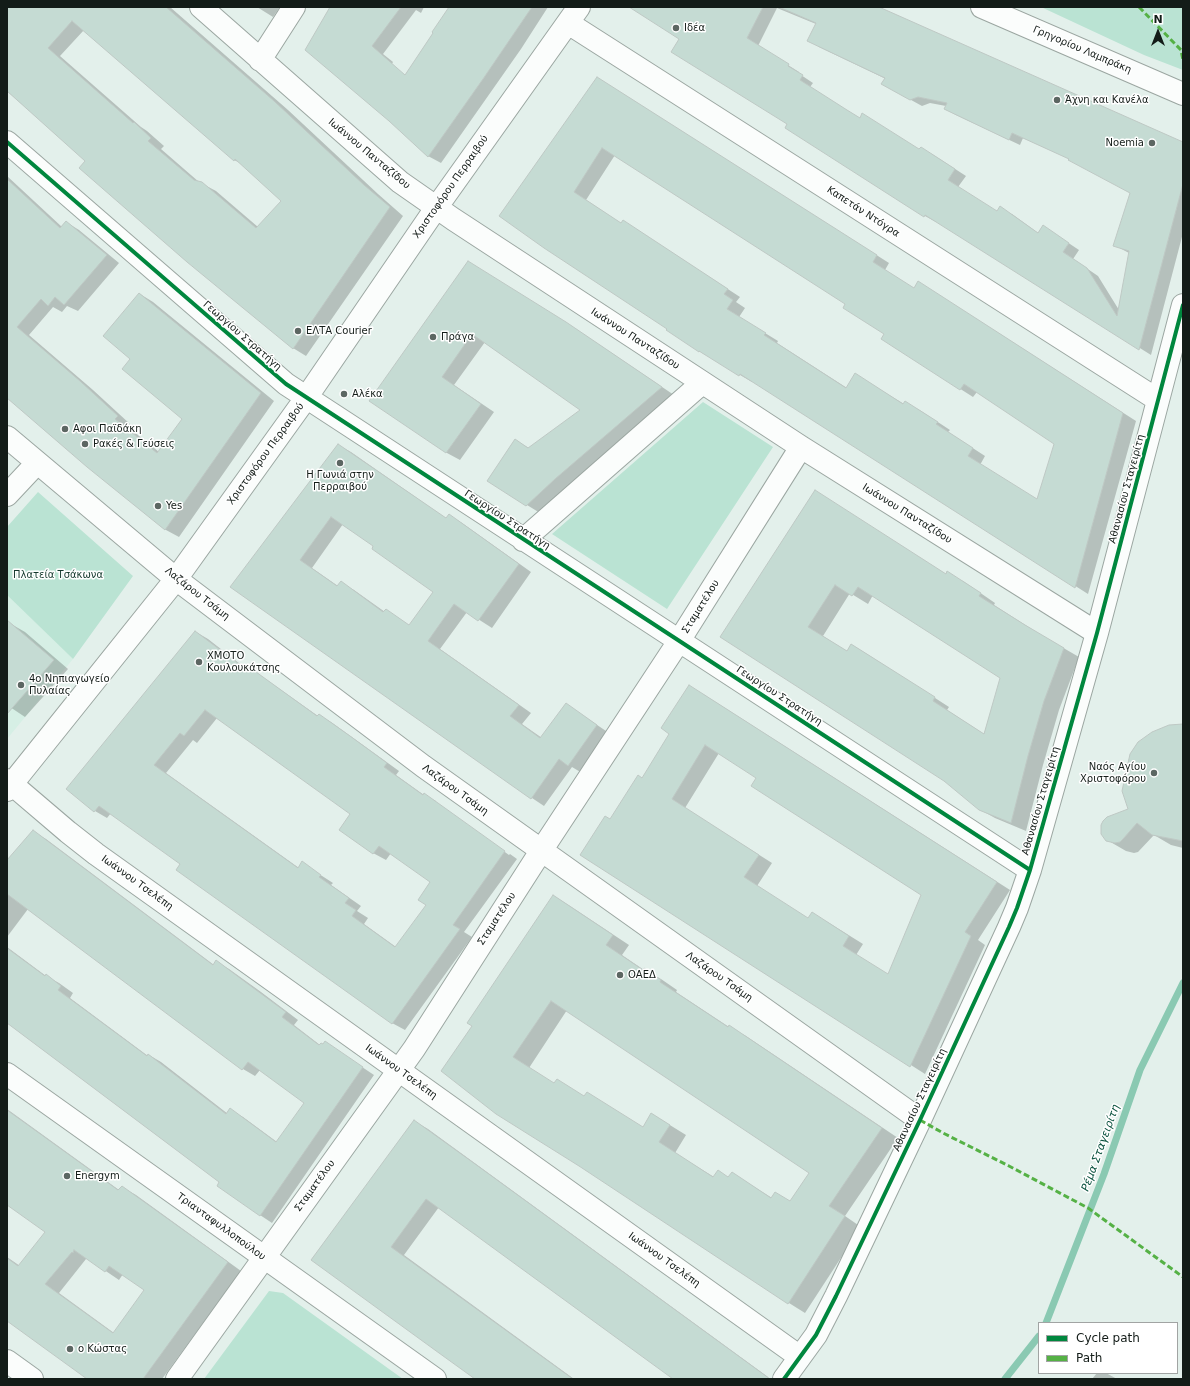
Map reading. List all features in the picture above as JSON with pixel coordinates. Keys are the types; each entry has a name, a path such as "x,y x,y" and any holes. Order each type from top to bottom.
{"street":[{"name":"Ιωάννου Πανταζίδου","path":"201,7 400,182 436,208 801,447 1097,633"},
{"path":"260,60 294,7"},
{"name":"Γρηγορίου Λαμπράκη","path":"986,8 1183,94"},
{"name":"Χριστοφόρου Περραιβού","path":"9,785 176,579 306,398 436,208 573,15"},
{"name":"Καπετάν Ντόγρα","path":"573,15 1158,400"},
{"name":"Γεωργίου Στρατήγη","path":"7,142 265,367 306,398 1030,870"},
{"name":"Αθανασίου Σταγειρίτη","path":"784,1379 816,1335 824,1320 920,1120 1009,927 1030,870 1097,633 1183,306"},
{"path":"523,540 702,383"},
{"name":"Λαζάρου Τσάμη","path":"7,437 176,579 422,766 920,1120"},
{"name":"Σταματέλου","path":"178,1379 399,1070 541,851 680,641 801,447"},
{"path":"7,495 37,463"},
{"name":"Ιωάννου Τσελέπη","path":"9,785 96,854 800,1357"},
{"name":"Τριανταφυλλοπούλου","path":"7,1074 435,1379"},
{"path":"7,1361 32,1379"}],"shaded area":[{"path":"7,595 73,659 7,739"}],"green space":[{"path":"1041,7 1183,7 1183,70 1144,55"},
{"path":"703,402 773,447 667,609 552,534"},
{"name":"Πλατεία Τσάκωνα","path":"38,492 133,576 73,659 7,595 7,527"},
{"path":"269,1291 283,1293 403,1379 204,1379"}],"building":[{"path":"7,7 166,7 274,101 364,185 390,207 293,349 187,262 79,168 85,161 7,91","holes":["72,21 234,161 235,159 281,201 256,228 202,182 194,180 148,141 151,138 134,122 133,123 48,48"]},
{"path":"330,7 401,7 372,46 405,75 449,7 532,7 428,157 389,121 305,50"},
{"path":"629,7 763,7 747,38 789,64 788,66 803,75 800,80 847,110 860,118 862,113 919,149 921,147 955,169 948,180 997,211 1000,206 1038,233 1043,225 1069,243 1063,252 1087,268 1117,316 1129,251 1113,246 1130,193 1068,160 1069,159 1012,133 1009,140 944,109 947,103 918,97 910,100 881,84 885,78 807,41 816,23 779,7 879,7 1183,142 1183,184 1139,350 925,215 924,217 785,128 787,124 671,52 679,39"},
{"path":"597,77 877,255 873,262 914,288 918,281 1123,413 1075,588 740,374 739,376 699,352 499,216","holes":["602,148 845,304 843,308 884,334 881,339 960,390 964,384 1054,444 1037,499 968,456 973,448 936,424 938,422 905,401 903,404 855,373 846,388 764,335 766,333 727,309 733,300 724,294 728,289 623,220 621,223 574,192"]},
{"path":"7,179 60,228 66,221 107,255 64,305 55,297 48,306 41,299 17,327 118,416 115,419 157,453 182,419 122,369 130,359 103,336 139,293 261,393 165,530 87,467 7,398"},
{"path":"468,261 566,322 662,387 555,479 526,506 487,481 515,439 528,448 580,410 472,334 442,377 481,404 446,453 369,401"},
{"path":"338,444 446,518 449,514 519,564 478,621 454,604 428,641 519,705 510,716 540,738 566,703 597,725 568,766 559,759 531,799 230,587","holes":["331,517 373,546 372,549 433,592 409,625 386,609 383,612 341,581 337,586 300,560"]},
{"path":"815,490 946,574 947,571 981,593 979,596 1064,648 1044,701 1011,823 979,810 944,781 720,637","holes":["835,585 852,596 858,587 1000,678 984,734 933,701 935,697 851,644 847,651 808,627"]},
{"path":"7,620 54,660 7,714"},
{"path":"195,631 243,667 245,664 317,716 319,714 350,736 387,763 384,767 423,795 424,793 505,851 453,925 460,929 392,1024 176,870 180,864 99,806 94,812 66,789","holes":["205,710 350,814 339,830 373,854 379,846 430,882 418,900 426,905 395,947 352,916 356,910 345,903 349,898 319,877 321,875 302,861 298,868 154,765 180,733 184,736"]},
{"path":"689,685 997,882 965,932 971,936 910,1067 580,855 605,816 610,819 638,775 642,778 669,734 661,728","holes":["705,745 756,778 751,786 921,895 888,974 843,946 849,936 812,912 808,918 744,877 759,855 672,799"]},
{"name":"Ναός Αγίου Χριστοφόρου","path":"1183,724 1183,841 1152,835 1137,823 1120,842 1115,843 1106,841 1101,834 1101,825 1103,821 1107,817 1128,809 1122,791 1130,754 1138,742 1152,732 1169,725"},
{"path":"33,830 213,965 216,960 286,1012 282,1017 319,1045 321,1043 323,1044 325,1041 363,1067 260,1216 217,1186 219,1182 7,1023 7,948 45,976 46,974 61,986 58,990 147,1056 148,1054 226,1114 230,1108 276,1142 304,1103 248,1062 242,1070 7,894 7,860"},
{"path":"553,895 613,935 606,945 643,970 644,968 661,980 660,982 728,1027 729,1025 882,1128 829,1206 845,1216 788,1304 579,1166 496,1114 441,1071 472,1026 467,1023","holes":["551,1001 809,1173 790,1201 775,1192 771,1198 732,1172 728,1177 718,1170 713,1177 659,1142 670,1125 651,1113 643,1127 587,1092 584,1096 557,1079 554,1083 513,1057"]},
{"path":"7,1110 118,1190 122,1186 228,1262 143,1379 87,1379 7,1321 7,1258 18,1266 45,1232 7,1205","holes":["74,1250 105,1272 109,1266 144,1290 113,1333 45,1284"]},
{"path":"414,1120 770,1379 673,1379 426,1199 391,1247 573,1379 475,1379 311,1260"}],"waterway":[{"name":"Ρέμα Σταγειρίτη","path":"1046,1322 1104,1174 1140,1070 1183,983"},
{"name":"Ρέμα Σταγειρίτη","path":"1005,1379 1038,1337"}],"marked path":[{"path":"1139,7 1181,50 1183,60"},
{"path":"920,1120 1088,1208 1183,1277"}],"cycle path":[{"path":"7,142 286,384 1030,870"},
{"path":"784,1379 816,1335 836,1296 920,1120 1017,908 1030,870 1097,633 1183,305"}],"place":[{"name":"Ιδέα","path":"676,28"},
{"name":"Άχνη και Κανέλα","path":"1057,100"},
{"name":"Noemia","path":"1152,143"},
{"name":"ΕΛΤΑ Courier","path":"298,331"},
{"name":"Πράγα","path":"433,337"},
{"name":"Αλέκα","path":"344,394"},
{"name":"Αφοι Παϊδάκη","path":"65,429"},
{"name":"Ρακές & Γεύσεις","path":"85,444"},
{"name":"Η Γωνιά στην Περραιβού","path":"340,463"},
{"name":"Yes","path":"158,506"},
{"name":"XMOTO Κουλουκάτσης","path":"199,662"},
{"name":"4ο Νηπιαγωγείο Πυλαίας","path":"21,685"},
{"name":"Ναός Αγίου Χριστοφόρου","path":"1154,773"},
{"name":"ΟΑΕΔ","path":"620,975"},
{"name":"Energym","path":"67,1176"},
{"name":"ο Κώστας","path":"70,1349"}]}
